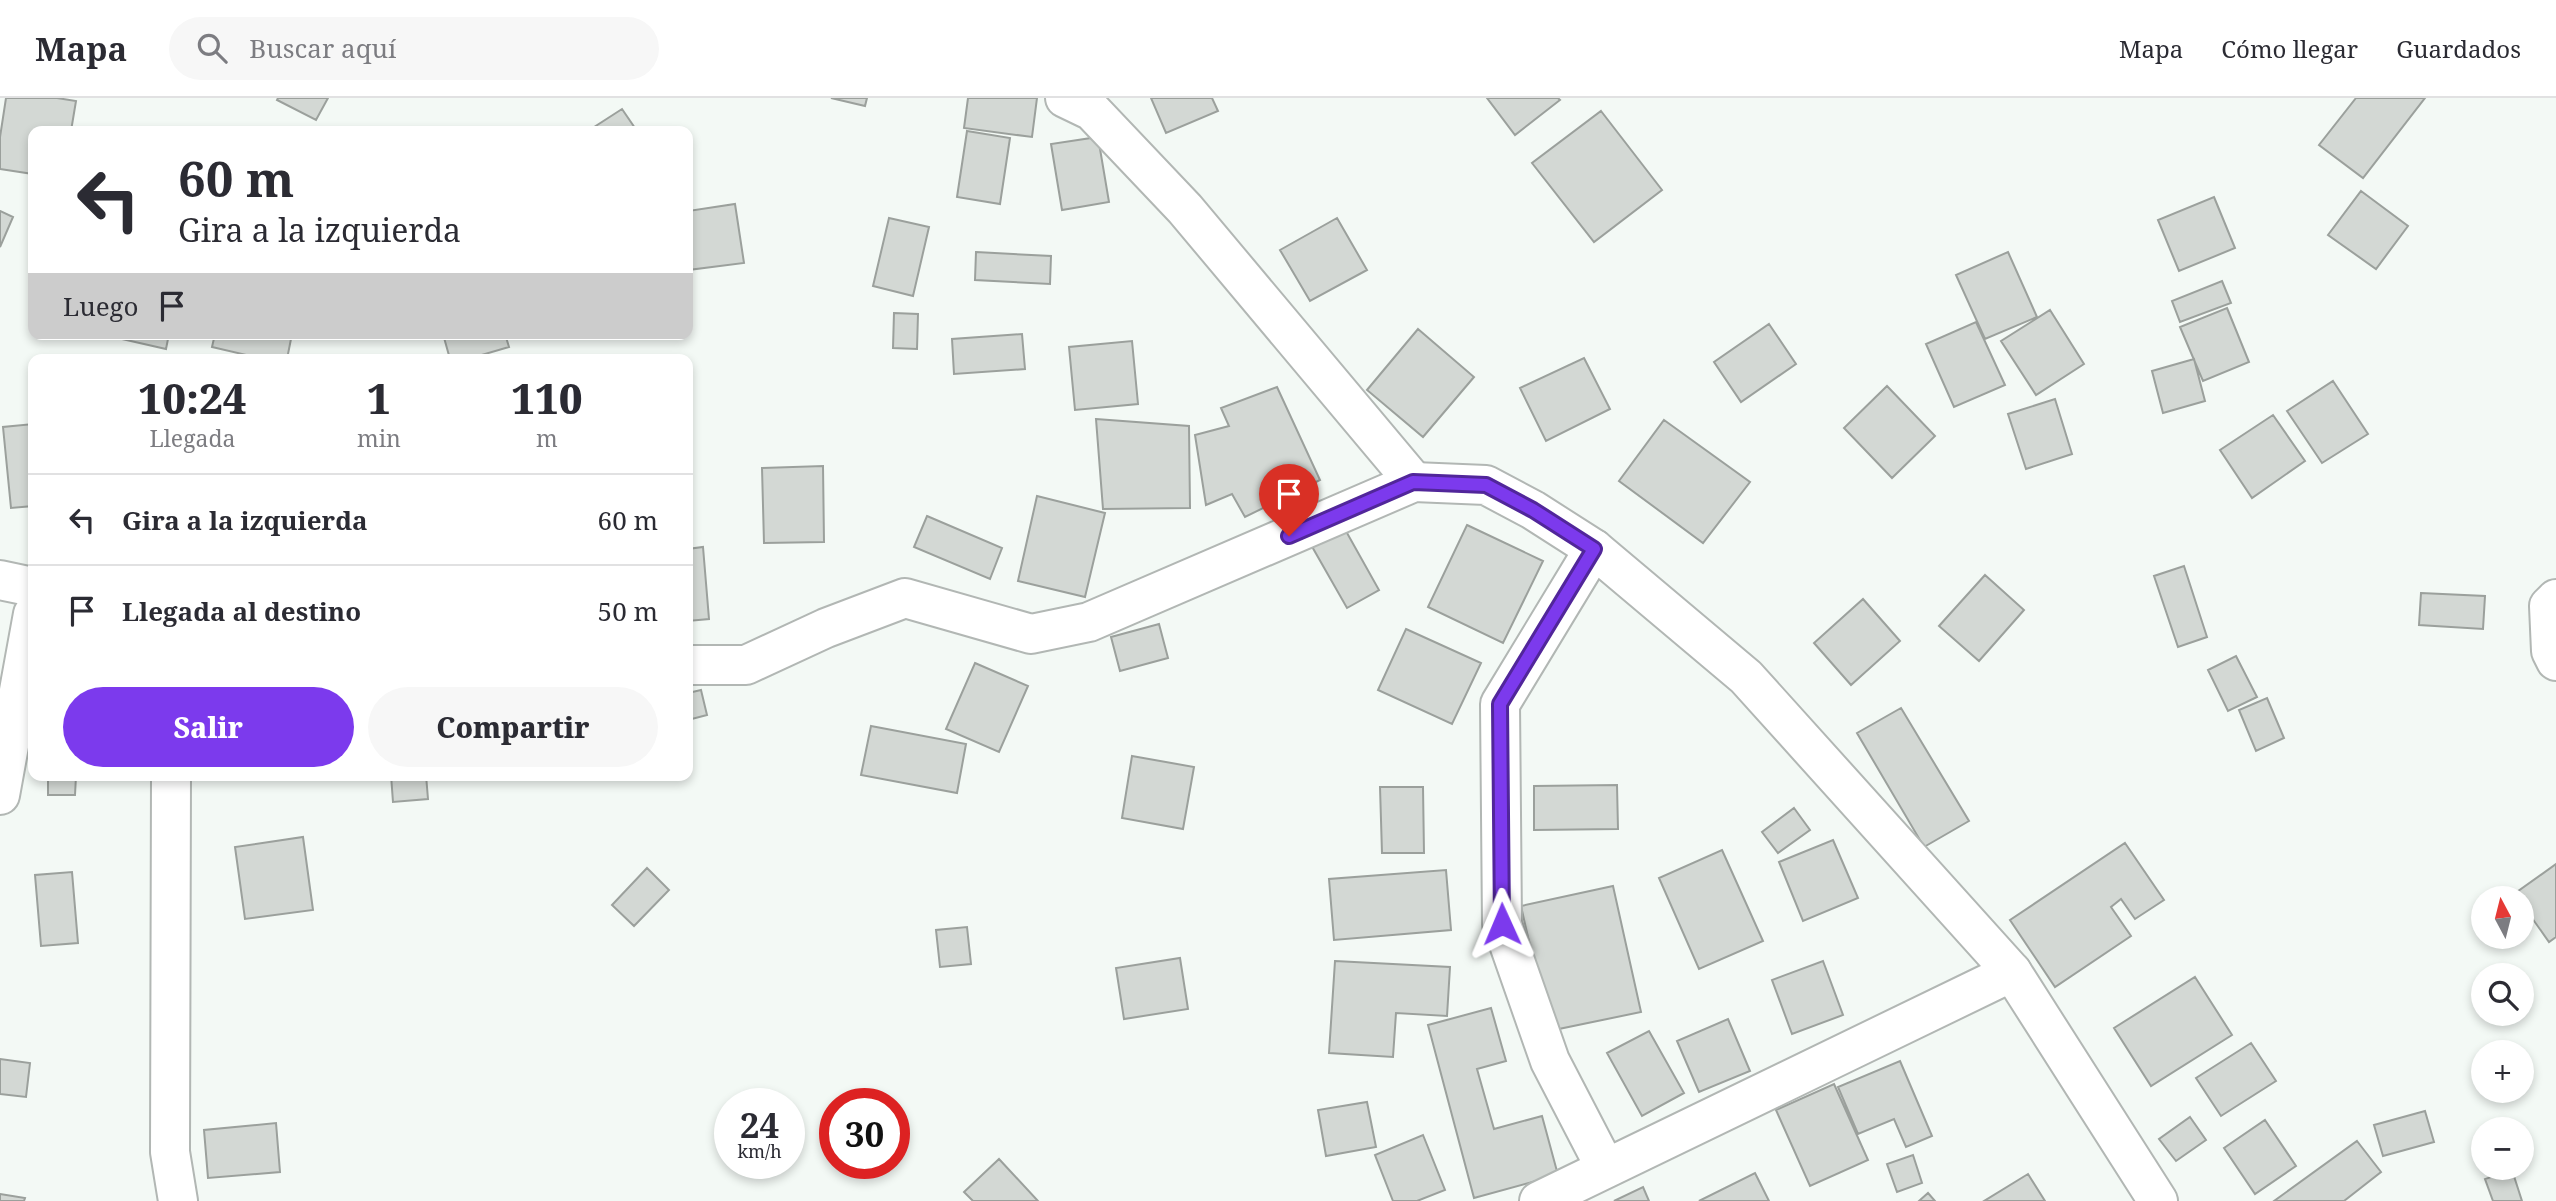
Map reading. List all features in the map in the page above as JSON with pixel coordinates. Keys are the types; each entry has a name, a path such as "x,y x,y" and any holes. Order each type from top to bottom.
{"street":[{"path":"1065,98 1092,111 1185,209 1413,482"},
{"path":"693,665 746,666 827,628 905,598 1031,634 1089,622 1413,482 1486,485 1533,510 1594,549 1746,677 2012,972 2152,1198"},
{"path":"1594,549 1500,704 1502,924 1550,1061 1605,1167"},
{"path":"0,580 28,586"},
{"path":"2556,599 2549,606 2551,651 2556,661"},
{"path":"0,795 28,641"},
{"path":"171,781 170,1152 178,1201"},
{"path":"1539,1201 2012,972"}],"building":[{"path":"6,98 57,98 76,101 72,126 28,126 28,173 0,169 0,137"},
{"path":"328,98 316,120 277,100"},
{"path":"831,98 867,98 865,106"},
{"path":"968,98 1037,98 1032,137 964,128"},
{"path":"1151,98 1212,98 1218,111 1166,133"},
{"path":"1487,98 1558,98 1560,100 1515,135"},
{"path":"2356,98 2425,98 2363,178 2319,145"},
{"path":"622,109 634,126 596,126"},
{"path":"1601,111 1662,190 1594,242 1532,163"},
{"path":"967,131 1010,138 1000,204 957,197"},
{"path":"1098,137 1109,202 1062,210 1051,144"},
{"path":"2361,191 2408,226 2376,269 2328,235"},
{"path":"2214,197 2235,248 2179,271 2158,220"},
{"path":"735,204 744,263 693,269 693,210"},
{"path":"0,211 13,217 0,247"},
{"path":"889,218 929,227 913,296 873,286"},
{"path":"1337,218 1367,270 1310,301 1280,250"},
{"path":"976,252 1051,256 1050,284 975,280"},
{"path":"2008,252 2037,317 1985,339 1956,275"},
{"path":"2222,281 2231,303 2180,322 2172,301"},
{"path":"2227,308 2249,362 2203,381 2180,327"},
{"path":"2050,310 2084,364 2036,395 2001,341"},
{"path":"894,313 918,314 917,349 893,348"},
{"path":"1976,322 2005,385 1954,407 1926,344"},
{"path":"1769,324 1796,364 1741,402 1714,362"},
{"path":"1418,329 1474,377 1423,437 1367,390"},
{"path":"1022,334 1025,369 954,374 952,339"},
{"path":"126,340 168,340 166,349"},
{"path":"214,340 291,340 288,354 242,354 212,347"},
{"path":"445,340 507,340 509,347 485,354 449,354"},
{"path":"1132,341 1138,404 1075,410 1069,347"},
{"path":"1584,358 1610,409 1546,441 1520,388"},
{"path":"2194,359 2205,401 2163,413 2152,371"},
{"path":"2333,381 2368,434 2322,463 2287,411"},
{"path":"1887,386 1935,436 1892,478 1844,428"},
{"path":"1277,387 1320,480 1245,517 1232,494 1206,505 1195,435 1229,426 1221,408"},
{"path":"2055,399 2072,454 2026,469 2008,414"},
{"path":"2273,415 2305,461 2252,498 2220,450"},
{"path":"1096,419 1189,426 1190,508 1103,509"},
{"path":"1664,420 1750,482 1703,543 1619,481"},
{"path":"28,424 28,506 11,508 3,427"},
{"path":"823,466 824,542 764,543 762,468"},
{"path":"1037,496 1105,513 1085,597 1018,581"},
{"path":"927,516 1002,548 990,579 914,547"},
{"path":"1342,524 1379,590 1347,608 1310,543"},
{"path":"1467,525 1543,561 1503,643 1428,607"},
{"path":"703,547 709,619 693,621 693,548"},
{"path":"2184,566 2207,637 2178,647 2154,576"},
{"path":"1985,575 2024,610 1979,661 1939,626"},
{"path":"2421,593 2485,596 2483,629 2419,625"},
{"path":"1863,599 1900,641 1851,685 1814,643"},
{"path":"1159,624 1168,658 1120,671 1111,637"},
{"path":"1406,629 1481,663 1452,724 1378,690"},
{"path":"2236,656 2257,697 2228,711 2208,670"},
{"path":"975,663 1028,686 999,752 946,729"},
{"path":"701,690 707,715 693,719 693,692"},
{"path":"2267,698 2284,738 2256,751 2239,710"},
{"path":"1901,708 1969,821 1924,847 1857,733"},
{"path":"871,726 966,744 957,793 861,775"},
{"path":"1132,756 1194,767 1183,829 1122,818"},
{"path":"48,781 76,781 75,795 48,795"},
{"path":"391,781 426,781 428,799 393,802"},
{"path":"1617,785 1618,829 1534,830 1534,786"},
{"path":"1380,787 1423,787 1424,853 1382,853"},
{"path":"1794,808 1810,830 1778,853 1762,832"},
{"path":"303,837 313,910 245,919 235,847"},
{"path":"1833,840 1858,898 1803,921 1779,862"},
{"path":"2125,843 2164,900 2135,919 2121,899 2111,907 2131,936 2055,987 2010,920"},
{"path":"1722,850 1763,941 1699,969 1659,878"},
{"path":"2556,864 2556,937 2549,942 2534,921 2534,886 2525,886"},
{"path":"647,868 669,890 634,926 612,905"},
{"path":"1446,870 1451,930 1334,940 1329,879"},
{"path":"72,872 78,943 41,946 35,875"},
{"path":"1613,886 1641,1012 1549,1031 1521,906"},
{"path":"967,927 971,964 940,967 936,930"},
{"path":"1180,958 1188,1009 1124,1019 1116,968"},
{"path":"1335,961 1450,967 1447,1016 1396,1013 1393,1057 1329,1053"},
{"path":"1823,961 1843,1015 1792,1034 1772,980"},
{"path":"2195,977 2232,1035 2151,1086 2114,1028"},
{"path":"1491,1008 1506,1061 1477,1069 1494,1129 1542,1116 1558,1175 1474,1198 1428,1025"},
{"path":"1728,1019 1750,1071 1699,1092 1677,1041"},
{"path":"1649,1031 1684,1093 1642,1116 1607,1053"},
{"path":"2251,1043 2276,1081 2221,1116 2196,1078"},
{"path":"0,1059 30,1063 26,1097 0,1094"},
{"path":"1900,1061 1932,1136 1906,1147 1894,1119 1858,1134 1838,1087"},
{"path":"1834,1084 1868,1160 1810,1186 1776,1110"},
{"path":"1367,1102 1376,1147 1326,1156 1318,1110"},
{"path":"2425,1111 2434,1142 2383,1156 2374,1125"},
{"path":"2190,1117 2206,1140 2176,1161 2159,1139"},
{"path":"2265,1120 2296,1166 2255,1194 2224,1148"},
{"path":"276,1123 280,1172 208,1178 204,1130"},
{"path":"1423,1135 1445,1190 1417,1201 1393,1201 1375,1155"},
{"path":"2357,1141 2381,1172 2344,1201 2274,1201"},
{"path":"1913,1155 1922,1183 1897,1192 1887,1164"},
{"path":"999,1159 1038,1201 973,1201 964,1192"},
{"path":"1755,1173 1769,1201 1699,1201"},
{"path":"2028,1174 2045,1201 1984,1201"},
{"path":"2485,1180 2515,1180 2522,1201 2493,1201"},
{"path":"1643,1187 1649,1201 1614,1201"},
{"path":"1928,1193 1935,1201 1919,1201"},
{"path":"0,1194 25,1198 24,1201 0,1201"}],"route":[{"path":"1289,536 1413,482 1486,485 1533,510 1594,549 1500,704 1502,924"}]}
